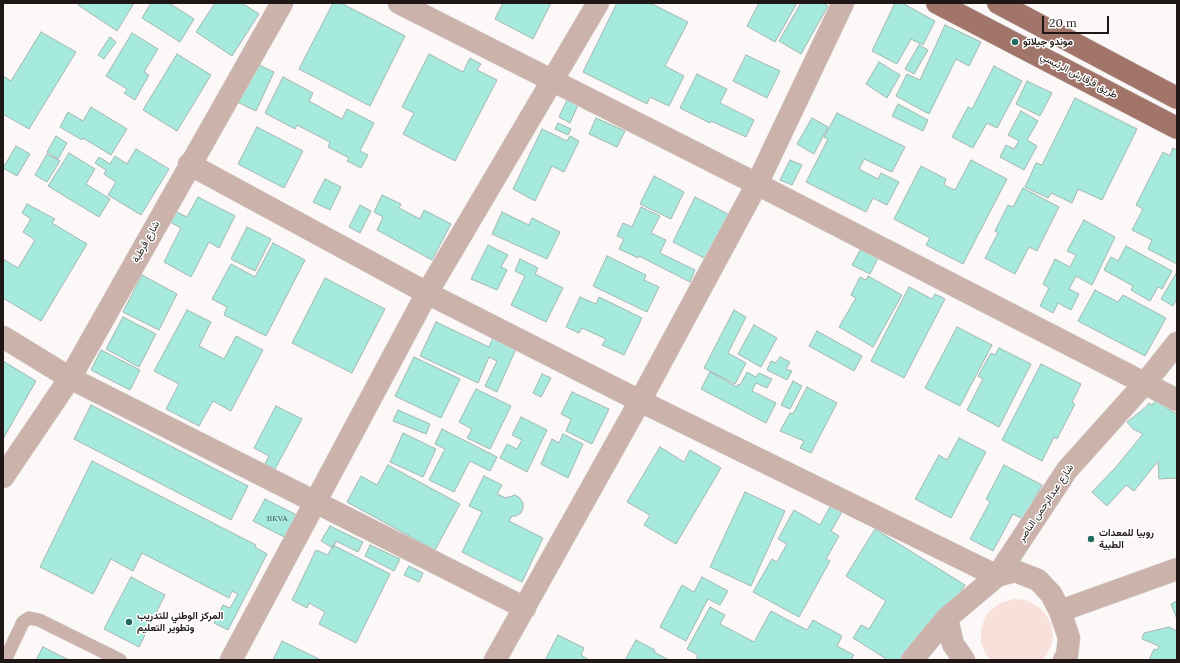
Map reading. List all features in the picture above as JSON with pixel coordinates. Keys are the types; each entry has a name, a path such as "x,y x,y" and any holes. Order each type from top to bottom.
{"main road":[{"name":"طريق قرقارش الرئيسي","path":"937,3 1177,128"},
{"path":"998,3 1177,98"}],"street":[{"name":"شارع قرطبة","path":"3,477 70,378 189,164 282,3"},
{"path":"399,3 757,184 1177,400"},
{"path":"231,660 427,293 598,3"},
{"path":"496,660 640,401 757,184 843,3"},
{"path":"189,164 427,293 640,401 997,576 1015,571 1038,580 1051,594 1060,611 1069,638 1067,656 1064,660"},
{"path":"3,337 70,378 525,608"},
{"name":"شارع عبدالرحمن الناصر","path":"912,660 947,618 997,576 1067,470 1145,383 1177,343"},
{"path":"1060,611 1177,569"},
{"path":"947,618 953,644 964,660"}],"lane":[{"path":"5,660 22,622 29,618 39,620 120,660"}],"shaded area":[{"path":"1013,599 1026,600 1037,606 1044,612 1051,623 1053,635 1051,647 1043,660 991,660 985,653 981,642 981,629 985,617 991,610 1001,603"}],"building":[{"path":"79,3 134,3 117,31 78,5"},
{"path":"151,3 169,3 194,19 180,42 142,18"},
{"path":"215,3 242,3 259,14 232,56 196,32"},
{"path":"333,3 341,3 405,36 370,106 299,69"},
{"path":"503,3 551,3 533,39 495,19"},
{"path":"617,3 650,3 688,22 665,66 684,76 669,106 650,97 647,104 583,72"},
{"path":"759,3 797,3 775,42 747,26"},
{"path":"801,3 823,3 828,6 801,54 779,41"},
{"path":"895,3 902,3 935,21 923,45 911,39 897,64 872,51"},
{"path":"945,25 981,42 969,66 956,59 929,114 896,96 907,74 920,80"},
{"path":"41,32 76,52 29,129 3,114 3,76 11,81"},
{"path":"132,33 158,49 144,72 149,75 135,100 124,93 127,89 106,76"},
{"path":"110,37 116,42 104,59 98,55"},
{"path":"919,45 928,50 914,74 905,69"},
{"path":"177,54 211,75 177,131 143,110"},
{"path":"429,54 463,72 470,58 481,64 477,70 497,80 455,161 403,134 414,113 402,107"},
{"path":"746,55 780,71 767,98 733,81"},
{"path":"879,62 900,75 887,98 866,84"},
{"path":"255,63 274,72 256,111 237,102"},
{"path":"994,66 1022,81 997,128 987,123 973,148 952,137 968,107 972,109"},
{"path":"697,74 727,89 720,103 754,120 746,137 711,121 710,123 680,108"},
{"path":"283,77 313,93 309,101 342,119 347,109 374,123 360,151 368,155 361,168 347,161 349,158 328,147 330,142 297,125 295,129 265,113"},
{"path":"1027,81 1052,93 1040,116 1016,104"},
{"path":"1075,98 1137,129 1102,200 1078,189 1072,203 1051,193 1048,198 1025,187 1036,163 1042,165"},
{"path":"567,100 578,105 570,123 559,117"},
{"path":"898,104 928,120 923,131 892,116"},
{"path":"91,107 127,129 111,155 83,138 82,140 60,127 68,112 83,121"},
{"path":"1021,111 1038,121 1027,140 1037,146 1024,170 1000,157 1006,145 1014,149 1019,141 1008,135"},
{"path":"837,113 905,147 892,172 864,159 859,169 878,179 881,173 899,182 887,205 873,198 866,212 806,182 828,139 824,137"},
{"path":"596,118 625,131 617,147 589,134"},
{"path":"812,118 828,127 814,154 797,144"},
{"path":"558,123 571,129 568,135 555,129"},
{"path":"257,127 303,151 284,188 238,164"},
{"path":"542,129 567,141 570,136 579,141 564,172 552,166 535,201 513,189"},
{"path":"56,136 67,143 58,159 47,152"},
{"path":"16,146 30,154 17,176 3,168"},
{"path":"1173,148 1177,150 1177,264 1148,249 1152,240 1132,230 1143,209 1136,205 1163,152 1170,156"},
{"path":"136,149 169,169 141,215 108,195 116,182 104,174 106,170 95,163 99,157 110,164 115,156 127,164"},
{"path":"69,153 95,169 86,184 110,199 99,217 48,186"},
{"path":"47,154 60,161 47,182 35,175"},
{"path":"790,160 802,165 792,185 780,180"},
{"path":"971,160 1007,179 963,264 926,245 930,238 894,219 921,166 946,179 944,185 955,190"},
{"path":"654,176 684,192 671,219 640,204"},
{"path":"325,179 341,187 330,210 313,202"},
{"path":"1023,188 1059,207 1037,251 1029,247 1015,274 985,258 998,233 995,231 1008,205 1013,207"},
{"path":"382,195 401,204 399,208 420,219 424,210 451,224 432,260 377,230 383,217 374,212"},
{"path":"198,197 235,216 219,248 209,242 191,277 164,262 181,228 170,222 175,211 187,217"},
{"path":"695,197 730,215 708,260 673,242"},
{"path":"27,204 55,219 52,223 87,244 41,321 3,298 3,259 18,268 35,240 23,232 31,219 22,213"},
{"path":"360,205 371,211 360,233 349,227"},
{"path":"641,207 660,216 651,233 666,240 660,253 695,270 690,282 639,256 638,258 619,249 624,239 617,236 623,223 632,227"},
{"path":"502,212 529,225 532,218 560,232 547,259 492,234"},
{"path":"1084,220 1115,237 1092,285 1076,276 1069,289 1079,294 1071,310 1058,303 1053,313 1040,306 1049,288 1043,284 1055,259 1070,267 1076,255 1067,251"},
{"path":"247,227 271,239 255,271 231,259"},
{"path":"273,243 305,260 266,336 224,315 227,307 212,299 231,264 255,277"},
{"path":"488,245 508,255 501,267 507,270 497,290 471,279"},
{"path":"1126,246 1172,271 1162,289 1158,287 1150,301 1131,290 1133,286 1104,270 1111,257 1118,261"},
{"path":"860,250 878,258 870,274 852,265"},
{"path":"607,256 646,275 644,280 659,287 647,312 593,286"},
{"path":"520,259 538,268 535,274 563,288 546,322 511,305 525,276 515,271"},
{"path":"1177,272 1177,298 1173,306 1161,299"},
{"path":"142,275 177,294 159,330 123,312"},
{"path":"868,276 902,295 873,347 839,327 856,298 851,295 860,277 866,280"},
{"path":"325,278 385,309 352,373 292,343"},
{"path":"909,287 932,299 935,294 945,299 904,378 871,361"},
{"path":"1095,290 1118,302 1123,295 1166,318 1145,356 1078,321"},
{"path":"580,297 596,304 599,297 642,318 624,355 602,345 606,339 582,328 579,333 566,327"},
{"path":"187,310 211,322 199,346 224,359 236,336 263,350 231,411 213,401 199,426 166,409 179,384 154,371"},
{"path":"734,310 746,317 728,353 746,363 735,384 704,368"},
{"path":"123,317 156,334 139,367 106,349"},
{"path":"436,322 489,347 493,338 516,349 497,392 485,386 497,361 489,357 478,383 420,356"},
{"path":"754,325 777,338 761,367 738,354"},
{"path":"957,327 992,345 960,406 925,388"},
{"path":"817,331 862,356 854,371 809,346"},
{"path":"999,348 1031,364 999,427 967,410 983,379 978,376 991,353 995,355"},
{"path":"101,350 140,370 130,390 91,370"},
{"path":"414,357 460,379 441,418 395,396"},
{"path":"780,357 790,362 786,369 792,371 787,380 767,370 771,361 776,363"},
{"path":"3,361 36,381 3,439"},
{"path":"1041,364 1081,384 1072,402 1075,404 1057,439 1054,437 1042,461 1002,440"},
{"path":"710,372 737,387 738,384 740,385 747,372 756,377 759,373 772,379 767,388 756,383 752,391 776,403 766,423 701,389"},
{"path":"542,374 551,378 541,397 533,393"},
{"path":"793,381 802,386 790,409 781,405"},
{"path":"807,387 837,403 811,453 800,448 804,441 780,431 790,413 793,414"},
{"path":"476,389 511,406 490,449 467,438 472,429 459,422"},
{"path":"572,392 609,409 592,444 566,431 571,419 561,414"},
{"path":"1155,401 1177,414 1177,478 1159,479 1158,461 1134,491 1126,485 1107,506 1092,492 1116,467 1143,434 1133,429 1127,422 1149,403 1152,405"},
{"path":"91,405 248,486 231,520 74,439"},
{"path":"276,406 302,419 275,469 265,464 269,456 254,448"},
{"path":"398,410 430,424 426,434 393,421"},
{"path":"521,417 547,430 527,472 500,458 507,444 517,449 522,440 512,435"},
{"path":"442,429 497,457 490,471 470,461 454,492 429,480 445,449 435,444"},
{"path":"403,433 436,449 423,477 390,462"},
{"path":"563,434 583,444 568,478 541,464 552,439 559,443"},
{"path":"959,438 986,452 951,518 915,499 939,455 947,460"},
{"path":"660,447 684,462 690,450 721,468 676,544 644,525 650,515 627,502"},
{"path":"92,461 256,545 255,547 267,554 228,630 214,623 223,605 230,608 238,594 232,591 229,598 142,553 133,571 111,559 93,594 40,567"},
{"path":"388,465 460,504 435,550 347,502 361,476 377,485"},
{"path":"1004,465 1042,485 1023,519 1013,514 993,551 970,539 990,502 986,499"},
{"path":"484,476 502,485 497,494 506,498 515,495 520,498 523,503 521,513 516,516 512,516 509,521 543,538 522,582 462,552 482,512 469,506"},
{"path":"745,492 785,511 751,586 710,567"},
{"path":"265,499 301,517 290,540 253,521"},
{"path":"831,505 842,512 831,531 839,536 826,559 830,561 799,617 753,592 772,559 777,562 787,544 778,539 794,510 820,525"},
{"path":"330,526 363,542 358,552 336,541 333,548 321,541"},
{"path":"875,529 965,585 936,630 927,624 905,660 888,660 853,638 861,625 869,629 886,601 846,576"},
{"path":"333,545 390,574 356,643 319,624 325,612 309,603 307,608 292,600 316,550 328,555"},
{"path":"370,545 400,559 394,571 365,556"},
{"path":"409,566 423,573 419,582 404,575"},
{"path":"131,577 165,595 139,647 104,629"},
{"path":"702,577 728,591 720,605 708,599 686,641 660,627 682,585 694,592"},
{"path":"1177,601 1177,619 1171,604"},
{"path":"710,607 725,615 720,624 754,642 771,611 807,630 813,620 842,636 837,646 854,655 851,660 696,660 698,655 687,649"},
{"path":"1169,627 1177,631 1177,660 1149,660 1154,649 1157,650 1159,646 1142,639 1144,633"},
{"path":"558,635 584,648 581,655 589,660 545,660"},
{"path":"636,640 655,650 654,652 669,660 625,660"},
{"path":"282,641 321,660 273,660"},
{"path":"43,647 69,660 36,660"}],"place":[{"name":"موندو جيلاتو","path":"1015,42"},
{"name":"روبيا للمعدات الطبية","path":"1091,539"},
{"name":"المركز الوطني للتدريب وتطوير التعليم","path":"129,622"}]}
